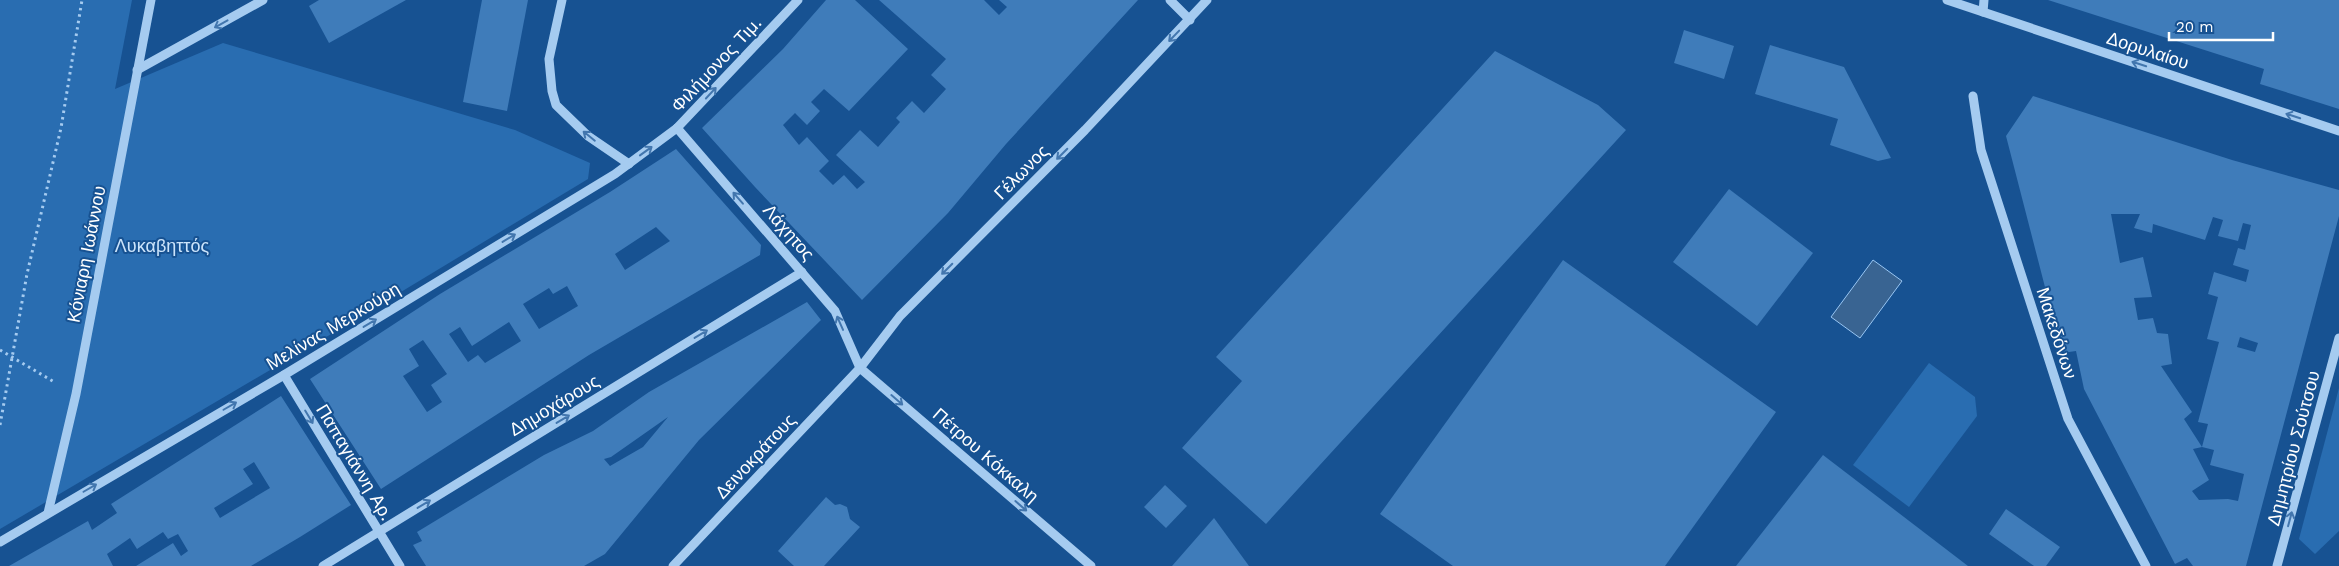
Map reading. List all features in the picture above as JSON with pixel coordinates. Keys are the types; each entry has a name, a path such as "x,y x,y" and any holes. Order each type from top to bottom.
{"street":[{"name":"Κόνιαρη Ιωάννου","path":"48,513 76,394 151,0"},
{"path":"137,70 263,0"},
{"path":"562,0 549,59 552,91 556,105 588,136 629,164"},
{"name":"Φιλήμονος Τιμ.","path":"677,128 798,0"},
{"path":"1170,0 1190,20"},
{"name":"Γέλωνος","path":"860,368 900,316 1085,130 1207,0"},
{"name":"Δορυλαίου","path":"1947,0 2339,131"},
{"path":"1983,12 1984,0"},
{"name":"Μακεδόνων","path":"1973,96 1981,150 2068,419 2146,566"},
{"name":"Μελίνας Μερκούρη","path":"0,542 284,375 629,164 677,128"},
{"name":"Λάχητος","path":"677,128 835,311 860,368"},
{"name":"Δημοχάρους","path":"323,566 802,272"},
{"name":"Δημητρίου Σούτσου","path":"2277,566 2339,338"},
{"name":"Δεινοκράτους","path":"673,566 860,368"},
{"name":"Πέτρου Κόκκαλη","path":"860,368 1091,566"},
{"name":"Παπαγιάννη Αρ.","path":"284,375 400,566"}],"path":[{"path":"0,425 27,274 61,128 82,0"},
{"path":"0,350 76,394"}],"green space":[{"name":"Λυκαβηττός","path":"0,0 132,0 115,89 223,43 515,130 590,163 588,179 333,333 0,529"},
{"path":"1929,363 1975,397 1977,416 1909,507 1853,465"},
{"path":"2339,388 2339,531 2315,554 2299,539"}],"shaded area":[{"path":"1873,260 1902,281 1860,338 1831,317"}],"building":[{"path":"319,0 406,0 329,43 309,6"},
{"path":"482,0 528,0 507,111 463,102"},
{"path":"826,0 855,0 908,49 849,111 824,89 811,102 820,111 807,125 795,113 783,125 799,145 807,137 829,161 819,171 833,185 844,175 857,189 865,182 836,155 860,130 878,147 900,122 896,118 912,101 924,113 946,89 931,75 946,59 879,0 984,0 999,15 1007,7 999,0 1138,0 1006,144 948,213 862,300 702,128 783,49"},
{"path":"2048,0 2339,0 2339,109 2260,84 2264,69"},
{"path":"1684,30 1734,46 1724,79 1674,63"},
{"path":"1770,45 1844,67 1891,158 1878,161 1830,145 1838,119 1755,94"},
{"path":"1495,51 1598,105 1626,130 1266,524 1182,448 1242,381 1216,357"},
{"path":"2033,96 2232,160 2339,190 2339,216 2246,566 2193,566 2187,558 2175,564 2084,389 2076,351 2062,353 2006,136","holes":["2111,214 2140,214 2134,228 2152,233 2153,224 2205,240 2213,217 2223,220 2218,236 2238,241 2243,223 2251,225 2245,250 2238,248 2233,265 2249,270 2246,282 2214,272 2208,294 2218,297 2207,339 2219,342 2198,422 2208,424 2202,447 2184,419 2192,412 2161,366 2172,364 2168,334 2157,333 2153,318 2138,320 2134,298 2152,297 2143,257 2120,263","2240,337 2258,343 2255,352 2237,347","2202,447 2214,450 2210,465 2244,474 2238,501 2228,499 2199,500 2192,491 2209,480 2193,449"]},
{"path":"676,149 761,245 760,255 589,355 381,489 310,379 440,294 610,192","holes":["656,227 670,241 625,270 615,254","567,286 578,306 539,329 523,304 549,288 553,294","509,322 521,341 485,363 478,355 468,362 449,334 460,327 472,346","423,340 447,374 431,385 442,402 427,412 403,376 419,366 409,349"]},
{"path":"1729,189 1813,253 1757,326 1673,262"},
{"path":"1563,260 1776,412 1665,566 1453,566 1380,514"},
{"path":"807,302 821,320 699,440 605,554 584,566 426,566 413,545 422,541 417,532 544,455 593,431 649,392","holes":["668,417 643,447 610,466 604,459 611,457"]},
{"path":"281,396 351,505 251,566 136,566 173,543 181,556 188,551 178,534 168,539 163,532 137,549 130,538 107,554 113,566 9,566 88,521 92,530 117,513 111,504","holes":["254,462 270,488 220,518 214,508 253,484 243,469"]},
{"path":"1823,455 1968,566 1736,566"},
{"path":"1165,485 1187,506 1166,528 1144,507"},
{"path":"826,497 835,505 840,504 847,507 850,519 860,527 824,566 794,566 778,551"},
{"path":"2006,509 2060,547 2046,566 2034,566 1989,534"},
{"path":"1214,518 1249,566 1172,566"}]}
